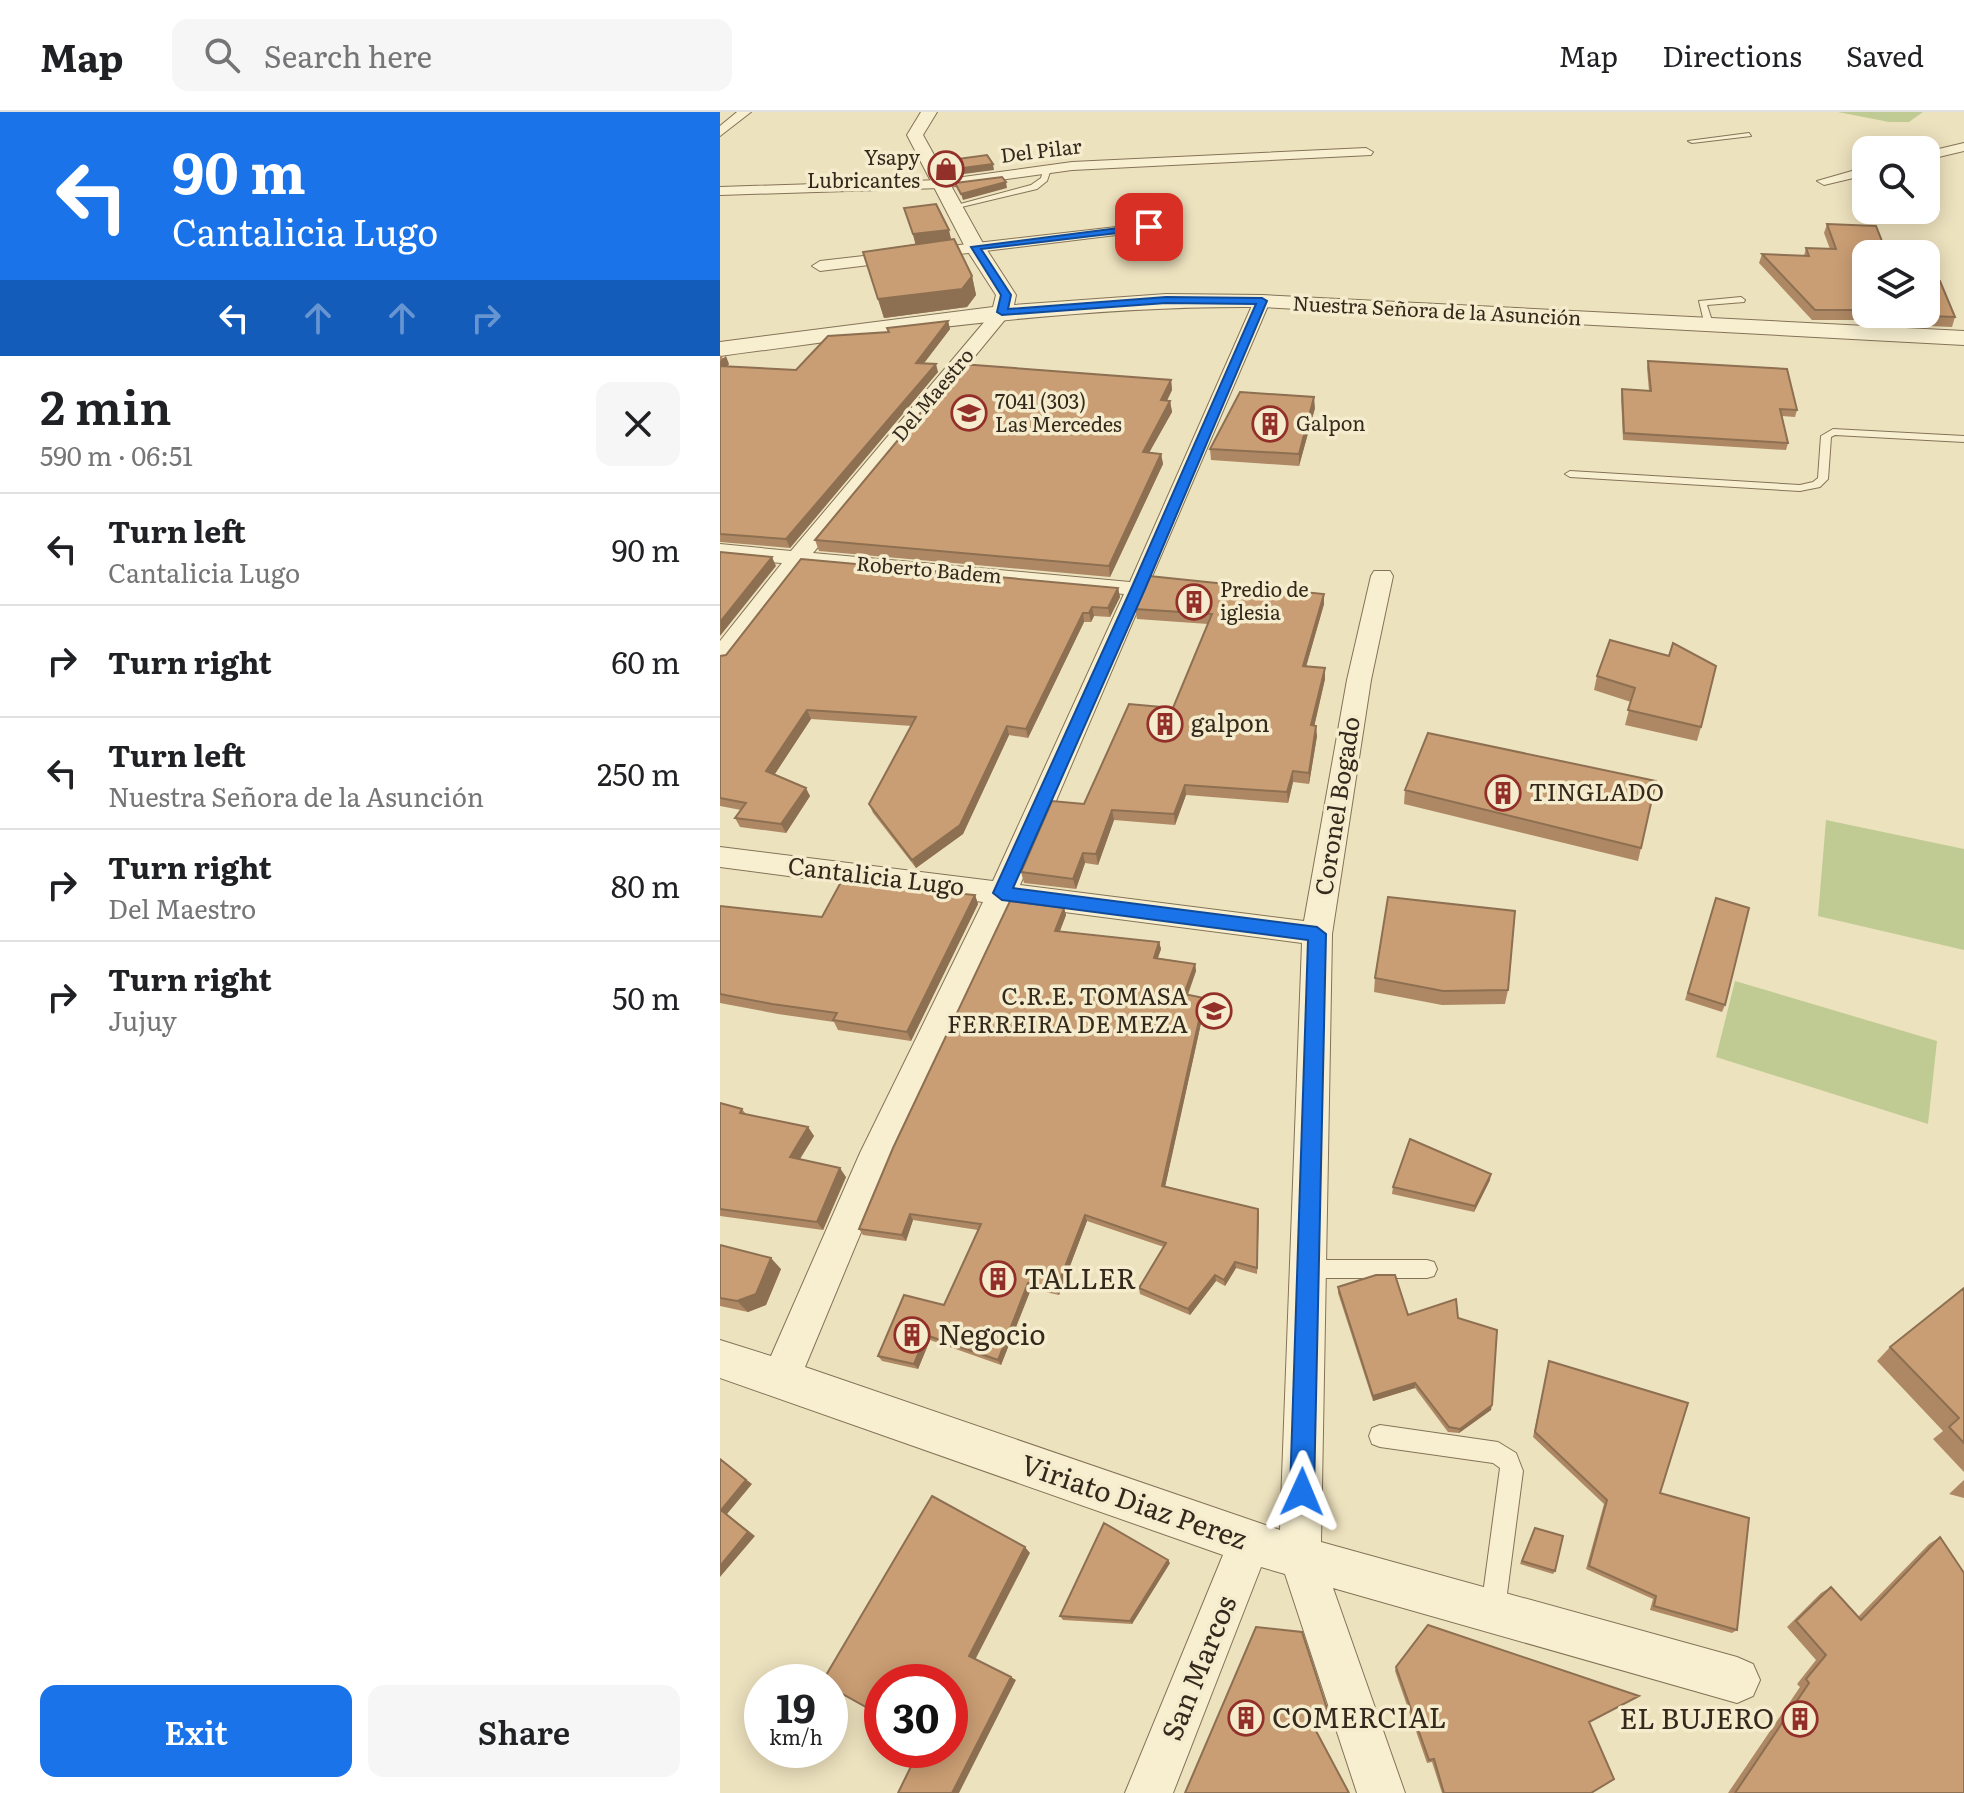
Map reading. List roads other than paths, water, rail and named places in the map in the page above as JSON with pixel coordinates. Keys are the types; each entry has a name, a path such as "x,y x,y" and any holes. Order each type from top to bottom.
{"street":[{"path":"720,132 745,112"},
{"path":"929,112 915,135 975,247 1006,295 1002,312"},
{"path":"1940,153 1964,147"},
{"name":"Del Pilar","path":"720,191 941,184 1047,169 1151,161 1366,152"},
{"path":"1824,181 1852,174"},
{"path":"820,266 1177,224"},
{"name":"Nuestra Señora de la Asunción","path":"720,349 1002,312 1166,300 1262,301 1964,338"},
{"path":"781,1378 877,1153 1002,893 1138,589 1262,301"},
{"name":"Del Maestro","path":"720,657 797,558 1002,312"},
{"name":"Roberto Badem","path":"720,551 1138,589"},
{"name":"Coronel Bogado","path":"1381,1793 1300,1555 1317,934 1359,680 1382,576"},
{"name":"Cantalicia Lugo","path":"720,857 1317,934"},
{"name":"Viriato Diaz Perez","path":"720,1359 1249,1543 1737,1680"},
{"name":"San Marcos","path":"1149,1793 1249,1543"}],"lane":[{"path":"1692,141 1749,135"},
{"path":"953,207 1034,187 1044,179 1047,169"},
{"path":"1708,324 1702,303 1741,300"},
{"path":"1570,474 1800,488 1816,485 1823,479 1824,444 1826,436 1833,432 1964,439"},
{"path":"1308,1269 1427,1269"},
{"path":"1380,1436 1498,1453 1508,1461 1512,1471 1493,1611"}],"place":[{"name":"Ysapy Lubricantes","path":"946,169"},
{"name":"7041 (303) Las Mercedes","path":"969,413"},
{"name":"Galpon","path":"1270,424"},
{"name":"Predio de iglesia","path":"1194,602"},
{"name":"galpon","path":"1165,724"},
{"name":"TINGLADO","path":"1503,793"},
{"name":"C.R.E. TOMASA FERREIRA DE MEZA","path":"1214,1011"},
{"name":"TALLER","path":"998,1279"},
{"name":"Negocio","path":"912,1335"},
{"name":"COMERCIAL","path":"1246,1718"},
{"name":"EL BUJERO","path":"1800,1719"}]}
